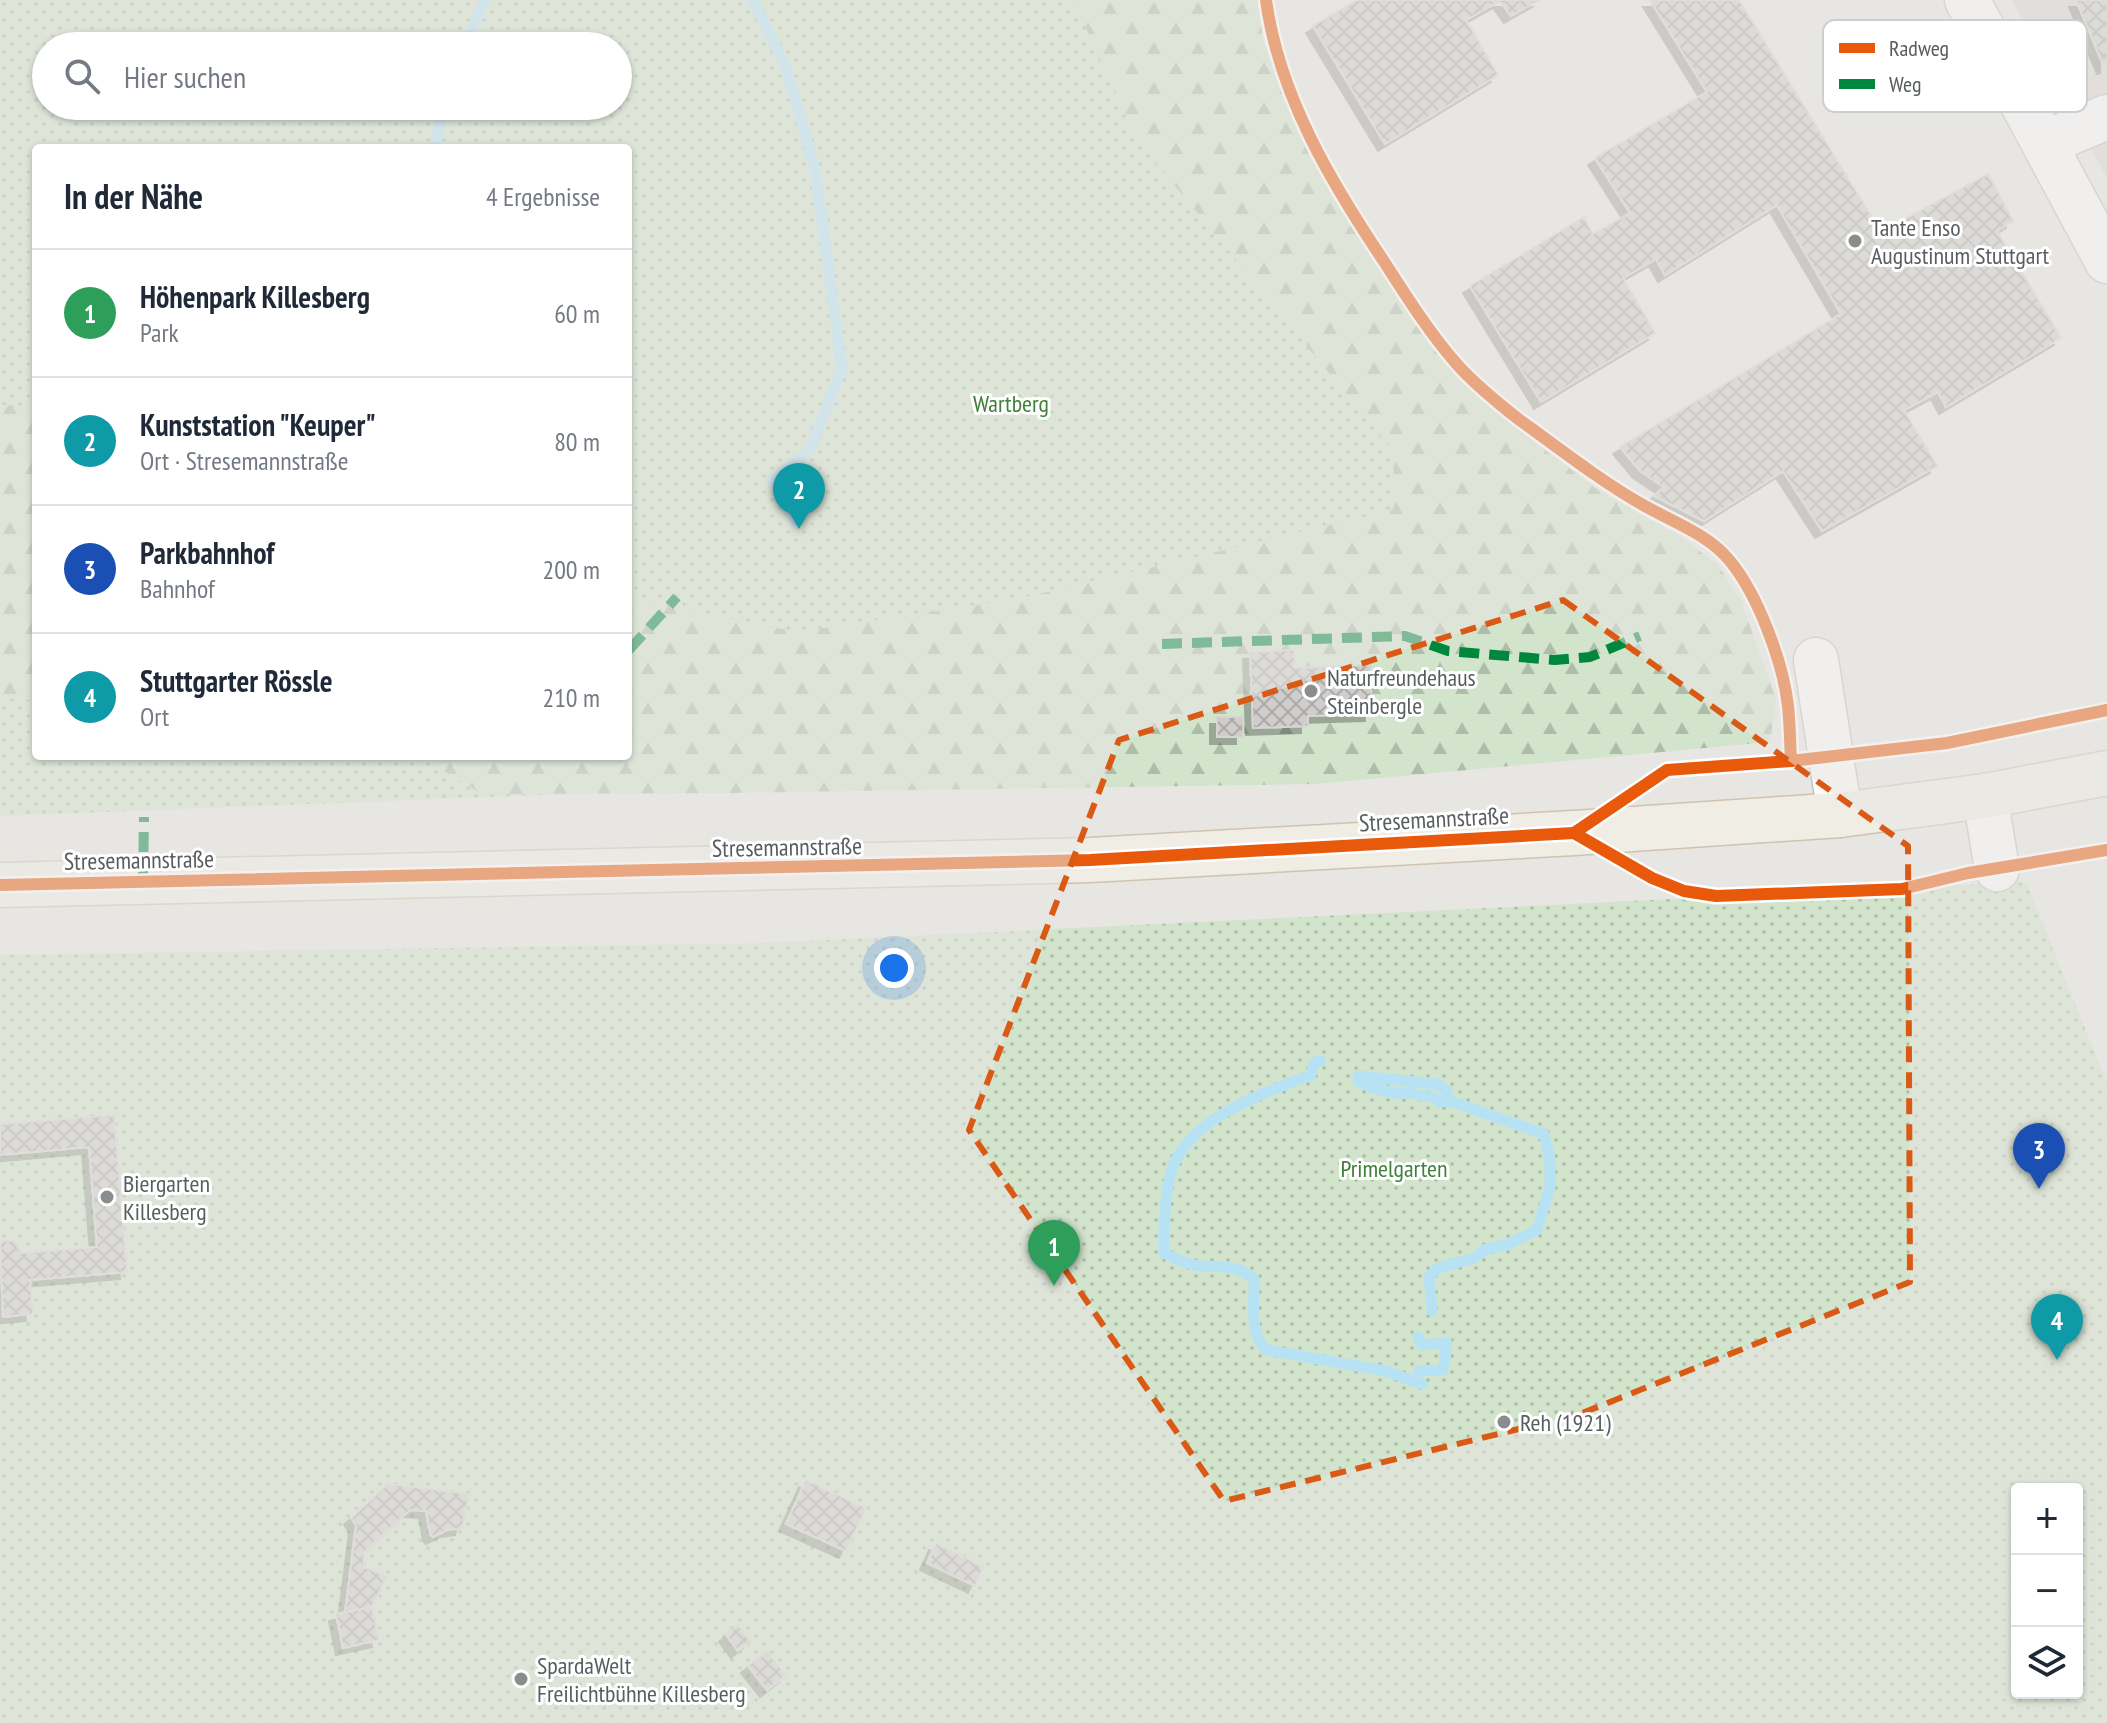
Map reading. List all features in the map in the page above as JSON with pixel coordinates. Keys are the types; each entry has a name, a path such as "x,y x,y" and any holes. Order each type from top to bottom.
{"main road":[{"name":"Stresemannstraße","path":"0,885 1090,860 1840,815 1985,796 2107,773"}],"street":[{"path":"1967,0 1985,20"},
{"path":"2067,112 2084,131 2107,261"},
{"path":"1816,660 1840,815"},
{"path":"1985,796 1997,869"}],"highlighted area":[{"path":"1563,600 1908,846 1910,1282 1580,1414 1224,1501 969,1130 1119,740"}],"shaded area":[{"path":"2012,0 2107,0 2107,178 2072,112 2087,112 2087,20 2023,20"}],"green space":[{"name":"Wartberg","path":"0,0 1258,0 1263,41 1301,138 1352,227 1446,363 1492,410 1598,490 1681,537 1718,565 1741,601 1776,699 1770,742 0,816"},
{"path":"1073,0 1258,0 1263,41 1301,138 1352,227 1446,363 1492,410 1598,490 1681,537 1718,565 1741,601 1776,699 1770,742 1316,784 732,793 482,794 426,760 632,760 632,599 798,632 1017,599 1393,510 1394,452 1138,141"},
{"path":"0,405 32,406 32,700 0,698"},
{"name":"Primelgarten","path":"2026,882 2107,1083 2107,1723 0,1723 0,955 762,943"}],"building":[{"path":"1357,0 1539,0 1511,16 1500,1 1466,20 1498,75 1385,144 1313,26"},
{"path":"1650,0 1739,0 1881,232 1988,174 2013,221 1997,231 2061,338 1946,407 1938,392 1904,410 1937,466 1822,531 1783,471 1704,521 1654,496 1664,487 1640,471 1620,447 1841,314 1777,205 1665,275 1656,259 1623,278 1655,333 1541,402 1470,286 1584,217 1593,234 1630,213 1595,158 1707,92"},
{"path":"2076,0 2107,0 2107,66 2104,67 2087,20"},
{"name":"Naturfreundehaus Steinbergle","path":"1294,650 1294,668 1370,665 1372,714 1308,716 1308,726 1253,728 1250,652"},
{"path":"1217,717 1243,717 1243,737 1217,737"},
{"name":"Biergarten Killesberg","path":"114,1115 127,1272 30,1280 33,1314 3,1317 0,1240 14,1241 21,1253 97,1247 89,1147 0,1155 0,1124"},
{"path":"806,1480 866,1508 846,1551 786,1524"},
{"path":"388,1484 469,1494 462,1528 447,1530 433,1537 426,1511 410,1510 364,1552 364,1567 387,1576 372,1607 345,1613 356,1525 351,1518"},
{"path":"936,1543 984,1567 975,1586 927,1563"},
{"path":"372,1607 379,1640 343,1648 336,1614"},
{"path":"738,1625 750,1641 738,1651 726,1635"},
{"path":"767,1651 786,1675 767,1690 748,1666"}],"waterway":[{"path":"470,32 485,0"},
{"path":"753,0 786,67 815,169 842,368 810,450 771,480 795,522"},
{"path":"435,144 441,120"},
{"path":"1320,1061 1314,1063 1311,1075 1253,1098 1214,1120 1183,1148 1173,1166 1168,1186 1164,1253 1194,1265 1239,1270 1254,1279 1255,1325 1266,1350 1386,1371 1422,1384"},
{"path":"1358,1076 1437,1084 1446,1090 1450,1101"},
{"path":"1358,1081 1372,1088 1432,1096 1439,1102 1450,1101 1544,1134 1550,1160 1550,1187 1537,1230 1506,1245 1486,1249 1474,1258 1438,1268 1429,1277 1432,1311"},
{"path":"1418,1337 1422,1345 1447,1343 1443,1370 1418,1371"}],"marked path":[{"path":"632,647 677,597"},
{"path":"1162,644 1405,636 1448,651 1555,660 1590,657 1640,636"},
{"path":"143,882 144,817"}],"cycle path":[{"path":"1266,0 1283,70 1310,138 1365,233 1445,351 1470,378 1520,420 1614,487 1711,543 1740,575 1768,630 1781,670 1788,706 1791,761"},
{"path":"1574,833 1667,770 1791,761 1947,743 2107,710"},
{"path":"1574,833 1652,878 1684,891 1716,896 1902,889 1968,873 2107,850"},
{"path":"0,885 1090,860 1574,833"}],"place":[{"name":"Tante Enso Augustinum Stuttgart","path":"1855,241"},
{"name":"Kunststation \"Keuper\"","path":"799,529"},
{"name":"Naturfreundehaus Steinbergle","path":"1311,691"},
{"name":"Parkbahnhof","path":"2039,1189"},
{"name":"Biergarten Killesberg","path":"107,1197"},
{"name":"Höhenpark Killesberg","path":"1054,1286"},
{"name":"Stuttgarter Rössle","path":"2057,1360"},
{"name":"Reh (1921)","path":"1504,1422"},
{"name":"SpardaWelt Freilichtbühne Killesberg","path":"521,1679"}]}
